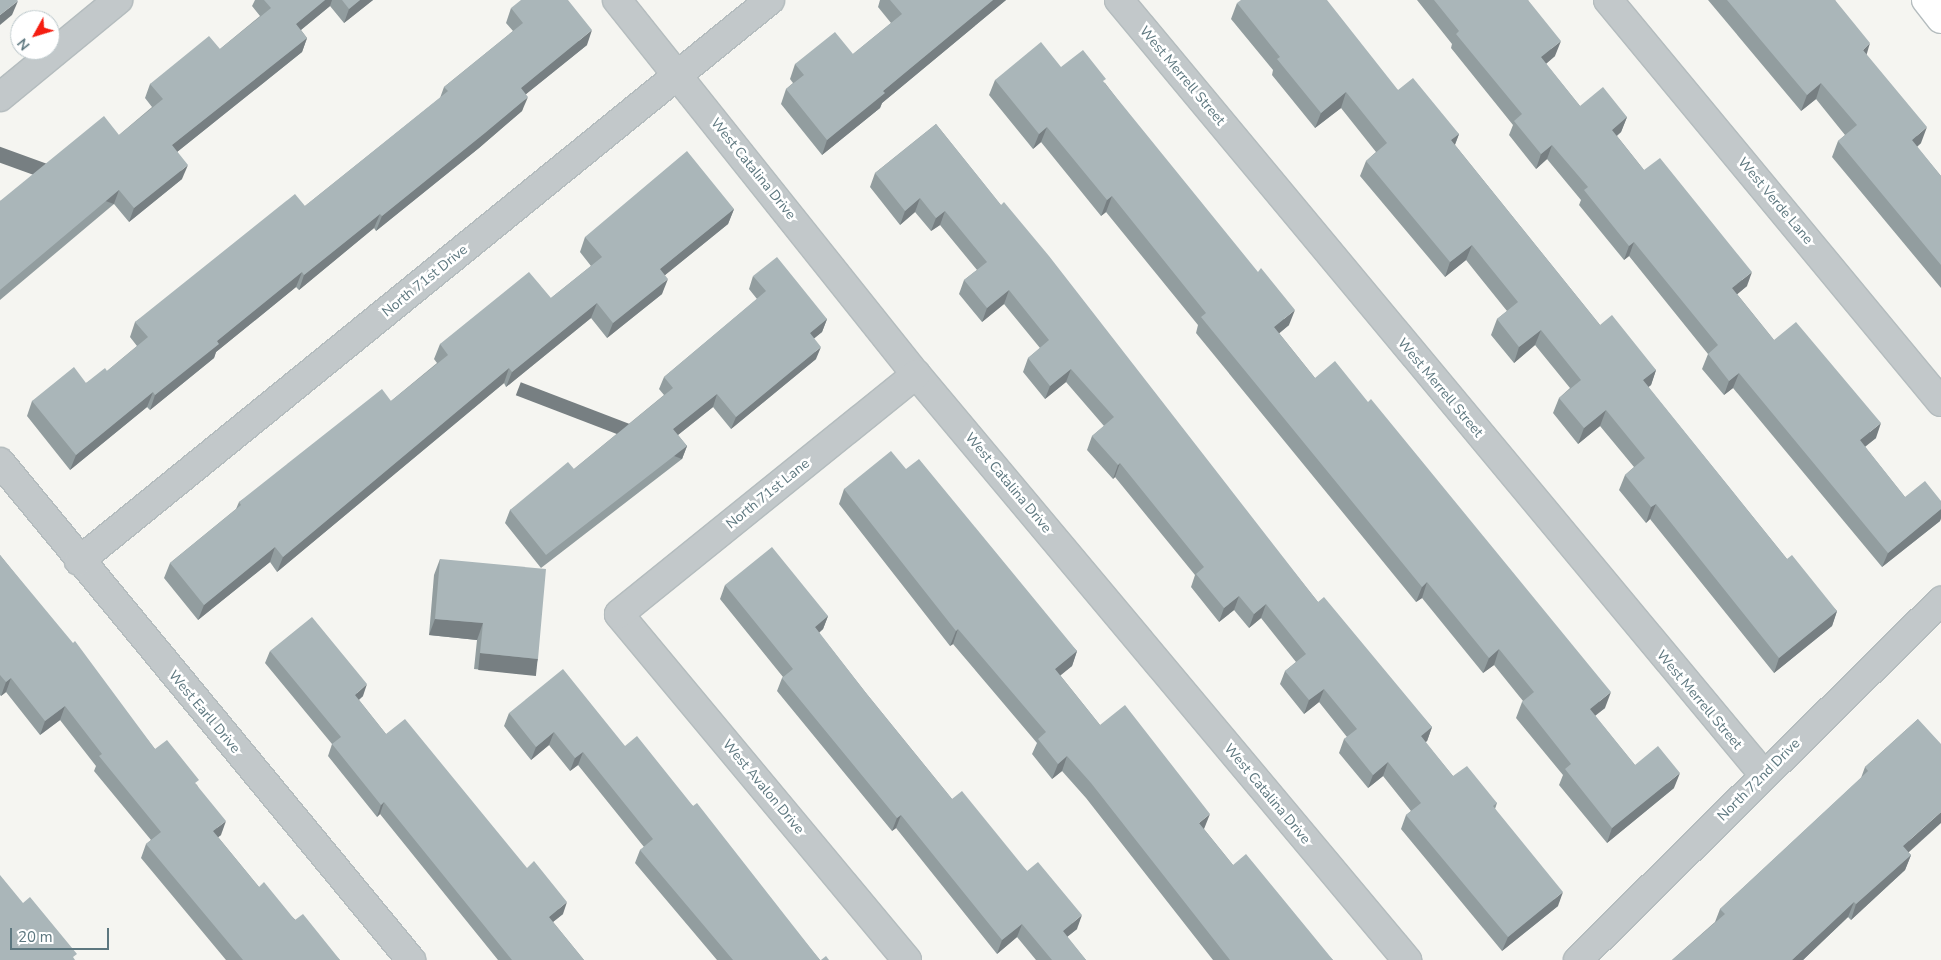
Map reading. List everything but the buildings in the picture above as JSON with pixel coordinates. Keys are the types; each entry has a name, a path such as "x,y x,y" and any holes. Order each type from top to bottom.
{"main road":[{"path":"1926,0 1941,19"}],"street":[{"path":"0,97 118,0"},
{"name":"West Catalina Drive","path":"617,0 916,374 1407,960"},
{"name":"North 71st Drive","path":"79,561 770,0"},
{"name":"West Merrell Street","path":"1119,0 1764,775"},
{"name":"West Verde Lane","path":"1608,0 1941,402"},
{"name":"North 71st Lane","path":"619,614 916,374"},
{"name":"West Earll Drive","path":"0,462 79,561 410,960"},
{"name":"North 72nd Drive","path":"1578,960 1941,602"},
{"name":"West Avalon Drive","path":"619,614 907,960"}]}
